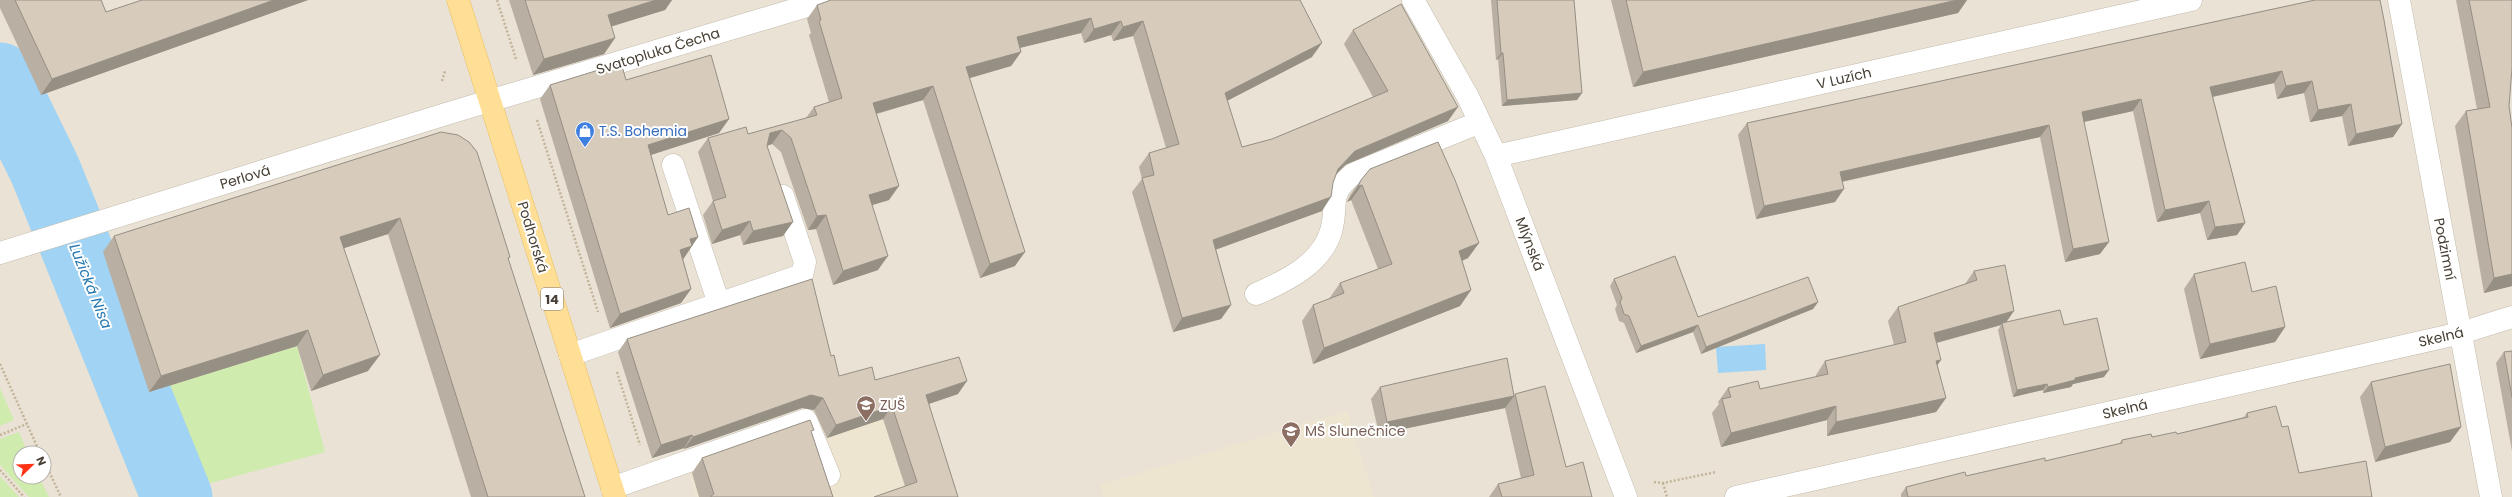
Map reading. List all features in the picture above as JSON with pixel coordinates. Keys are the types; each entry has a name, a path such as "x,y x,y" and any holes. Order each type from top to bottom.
{"main road":[{"name":"Podhorská","path":"458,0 614,493"}],"street":[{"name":"Svatopluka Čecha","path":"490,102 826,0"},
{"name":"Mlýnská","path":"1413,0 1468,97 1496,156 1626,497"},
{"name":"V Luzích","path":"1496,156 2192,0"},
{"name":"Podzimní","path":"2399,0 2491,497"},
{"name":"Perlová","path":"0,253 446,114 490,102"},
{"path":"1256,294 1282,283 1306,266 1321,250 1331,231 1333,201 1340,184 1353,174 1480,122"},
{"path":"673,165 719,304"},
{"path":"570,355 802,275 805,262 776,177"},
{"name":"Skelná","path":"1736,497 2461,333 2512,317"},
{"path":"614,493 650,475 806,420 829,475"}],"path":[{"path":"497,0 650,475"},
{"path":"446,69 438,89 446,114"},
{"path":"0,364 36,445"},
{"path":"0,435 27,424"},
{"path":"0,470 24,497"},
{"path":"52,479 60,497"},
{"path":"1663,483 1667,497"}],"shaded area":[{"path":"0,0 2512,0 2512,497 0,497"},
{"name":"ZUŠ","path":"915,377 955,497 696,497 687,467"},
{"name":"MŠ Slunečnice","path":"1347,411 1374,497 1104,497 1100,485"}],"green space":[{"path":"297,346 325,452 188,489 149,392"},
{"path":"0,388 14,420 0,426"},
{"path":"19,432 25,445 12,445 12,478 0,465 0,439"},
{"path":"0,476 19,497 0,497"},
{"path":"18,485 43,485 49,497 29,497"}],"water":[{"path":"1765,344 1766,370 1718,373 1716,347"}],"building":[{"path":"15,0 101,0 106,12 142,0 274,0 52,79"},
{"path":"525,0 656,0 608,15 615,38 544,59"},
{"path":"831,0 1300,0 1322,43 1225,93 1242,147 1272,139 1388,91 1353,30 1401,4 1458,107 1355,151 1338,169 1333,183 1331,197 1213,240 1231,305 1182,318 1142,178 1154,175 1149,153 1179,144 1143,21 1123,27 1121,21 1094,29 1091,18 1017,37 1021,52 966,67 1025,252 990,264 933,86 873,103 899,186 869,195 888,256 843,271 826,215 817,216 791,138 782,130 770,133 767,146 793,222 753,231 750,221 722,230 713,201 726,197 708,138 746,127 748,134 817,115 814,107 842,98 819,21 821,20 817,5"},
{"path":"1497,0 1574,0 1582,93 1507,100 1503,53 1501,53"},
{"path":"1626,0 1957,0 1643,72"},
{"path":"2315,0 2380,0 2402,124 2356,134 2351,104 2318,110 2312,81 2286,86 2282,71 2210,87 2245,223 2215,227 2209,201 2165,210 2141,99 2082,112 2109,242 2073,249 2049,125 1840,172 1844,189 1764,206 1747,123"},
{"path":"2469,0 2512,0 2512,68 2509,106 2512,128 2512,274 2494,278 2466,111 2490,107"},
{"path":"711,55 729,119 648,145 668,215 689,208 698,237 690,239 692,246 680,250 691,289 620,314 550,85 621,63 626,80"},
{"path":"441,132 458,135 469,142 477,152 510,257 508,258 585,497 488,497 400,218 340,237 380,355 323,375 308,330 161,376 114,236"},
{"path":"1438,142 1455,180 1479,243 1459,251 1471,290 1324,348 1313,305 1344,293 1340,283 1392,264 1362,185 1358,186 1361,180 1370,169"},
{"path":"1675,256 1698,317 1808,277 1818,302 1706,347 1698,325 1641,346 1629,316 1624,314 1620,302 1622,298 1614,279"},
{"path":"2245,262 2252,292 2276,286 2285,327 2210,344 2194,274"},
{"path":"2005,265 2014,311 1934,333 1941,360 1936,361 1946,398 1836,422 1836,406 1731,433 1722,399 1731,397 1728,388 1758,381 1760,389 1828,374 1825,361 1906,342 1898,307 1977,280 1974,271"},
{"path":"812,279 831,356 834,355 839,376 872,367 875,380 959,357 967,381 926,395 958,497 874,497 917,482 892,406 836,425 823,398 811,395 693,437 692,435 661,445 627,339"},
{"path":"2060,310 2064,325 2097,318 2109,370 2075,378 2075,380 2048,387 2047,384 2017,390 2002,323"},
{"path":"2512,351 2512,397 2504,352"},
{"path":"1507,358 1514,396 1387,422 1380,387"},
{"path":"2450,364 2461,427 2385,447 2371,382"},
{"path":"1545,386 1566,467 1583,462 1592,497 1502,497 1498,484 1534,475 1515,394"},
{"path":"2276,406 2282,427 2288,426 2299,473 2366,461 2372,497 1908,497 1906,487 1965,472 1966,476 2045,458 2045,461 2122,443 2122,440 2151,434 2152,437 2176,432 2177,434 2248,417 2247,413"},
{"path":"810,420 814,430 811,431 833,497 711,497 714,494 702,458"}],"waterway":[{"name":"Lužická Nisa","path":"0,78 45,170 177,497"}],"place":[{"name":"T.S. Bohemia","path":"585,148"},
{"name":"ZUŠ","path":"866,422"},
{"name":"MŠ Slunečnice","path":"1291,448"}]}
